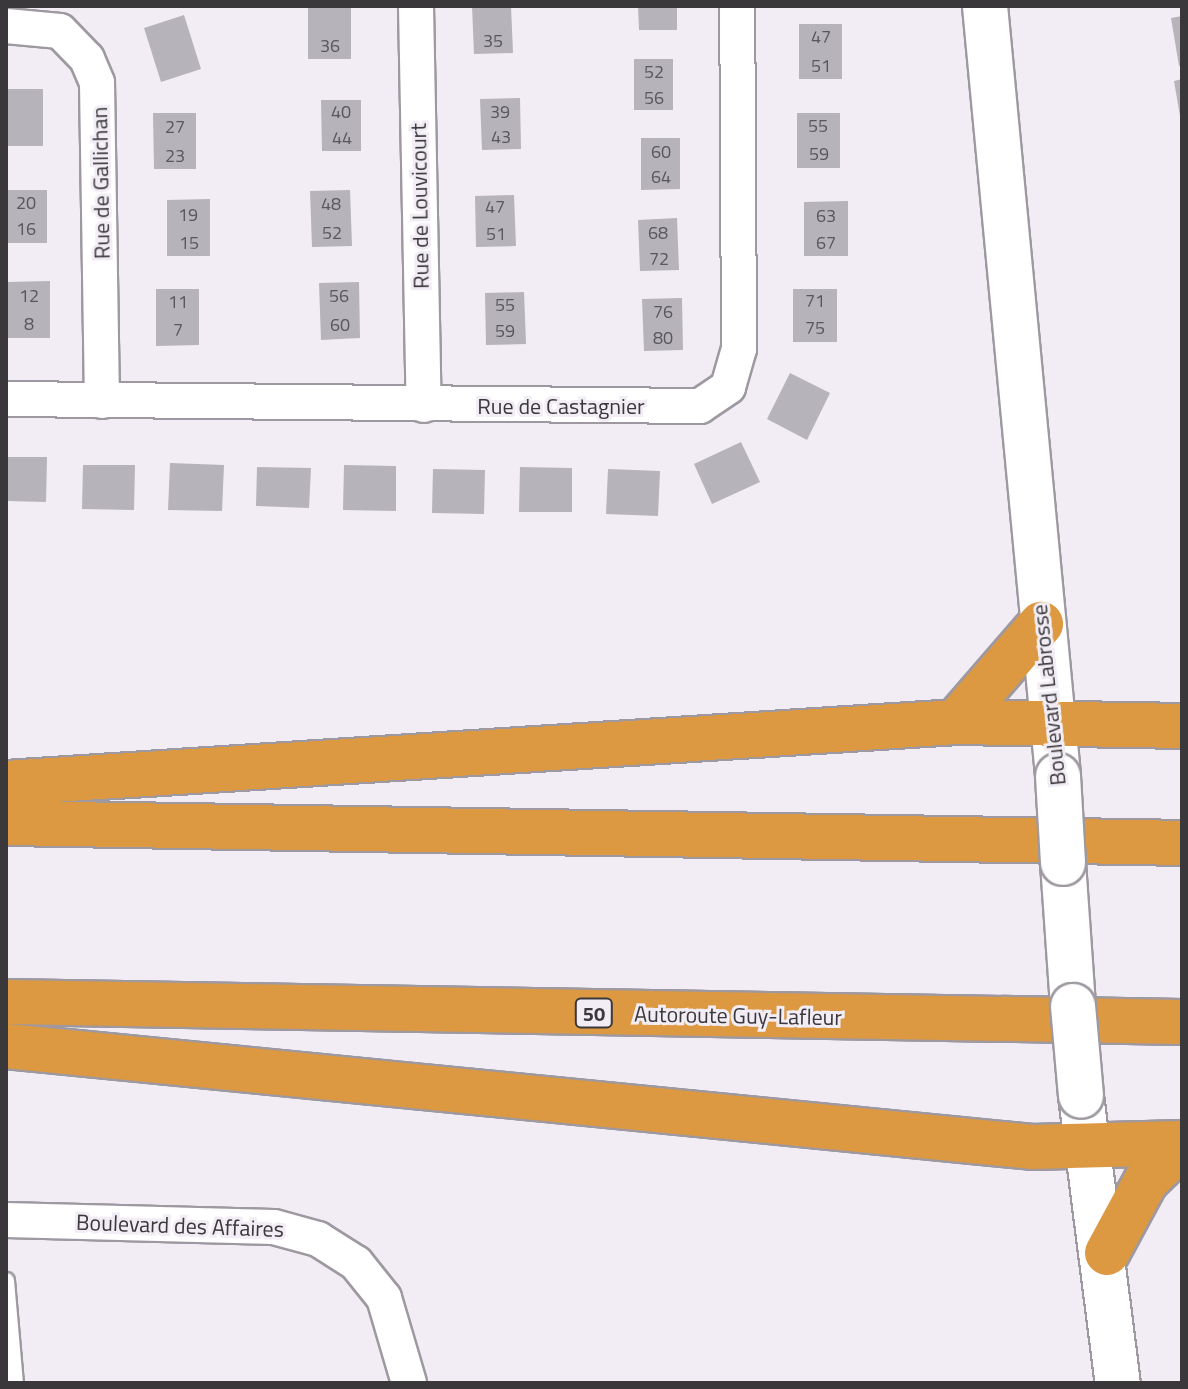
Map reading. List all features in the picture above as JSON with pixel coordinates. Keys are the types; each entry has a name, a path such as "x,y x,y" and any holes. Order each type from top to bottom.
{"highway":[{"path":"956,722 1041,624"},
{"path":"6,783 956,722 1052,721 1182,726"},
{"path":"6,823 1182,843"},
{"name":"Autoroute Guy-Lafleur","path":"6,1002 1182,1022"},
{"path":"6,1046 1088,1149 1182,1144"},
{"path":"1107,1253 1146,1181 1182,1144"}],"main road":[{"name":"Boulevard Labrosse","path":"985,6 1041,624 1058,776 1081,1096 1107,1253 1118,1383"}],"street":[{"name":"Rue de Louvicourt","path":"416,6 424,405"},
{"name":"Rue de Castagnier","path":"6,399 700,406 728,387 739,349 737,6"},
{"name":"Rue de Gallichan","path":"6,26 60,31 87,59 97,83 102,401"},
{"name":"Boulevard des Affaires","path":"6,1220 274,1227 318,1239 356,1263 384,1298 409,1383"}],"lane":[{"path":"6,1281 15,1383"}],"building":[{"path":"472,6 511,6 513,53 474,54"},
{"path":"638,6 677,6 677,30 639,30"},
{"path":"308,7 351,7 351,59 308,59"},
{"path":"184,15 201,69 161,82 144,28"},
{"path":"1182,16 1182,65 1179,66 1171,18"},
{"path":"799,24 842,24 842,79 799,79"},
{"path":"634,59 673,59 673,110 634,110"},
{"path":"1182,79 1182,116 1180,116 1174,81"},
{"path":"6,89 43,89 43,146 6,146"},
{"path":"520,98 521,149 482,150 480,99"},
{"path":"321,100 361,100 361,151 322,151"},
{"path":"153,113 196,113 196,169 154,169"},
{"path":"797,113 840,113 840,168 797,168"},
{"path":"641,138 680,138 680,189 641,190"},
{"path":"6,190 47,190 47,243 6,243"},
{"path":"350,190 352,246 312,247 310,191"},
{"path":"514,195 516,246 476,247 475,196"},
{"path":"210,199 210,256 167,256 167,200"},
{"path":"848,201 848,256 804,256 804,202"},
{"path":"677,218 679,270 640,271 638,220"},
{"path":"50,281 50,338 8,338 7,282"},
{"path":"359,282 360,338 321,340 319,283"},
{"path":"156,289 199,289 199,345 156,346"},
{"path":"793,289 837,289 837,342 793,342"},
{"path":"524,292 526,344 486,345 485,293"},
{"path":"682,298 683,350 644,351 642,299"},
{"path":"790,373 830,393 807,440 767,419"},
{"path":"741,442 760,482 712,504 694,464"},
{"path":"6,457 47,457 46,502 6,501"},
{"path":"170,463 224,465 222,511 168,510"},
{"path":"83,465 135,465 134,510 82,509"},
{"path":"344,465 396,466 396,511 343,510"},
{"path":"257,467 311,468 309,508 256,506"},
{"path":"520,467 572,468 572,512 519,512"},
{"path":"433,469 485,470 484,514 432,513"},
{"path":"608,469 660,471 658,516 606,514"}]}
